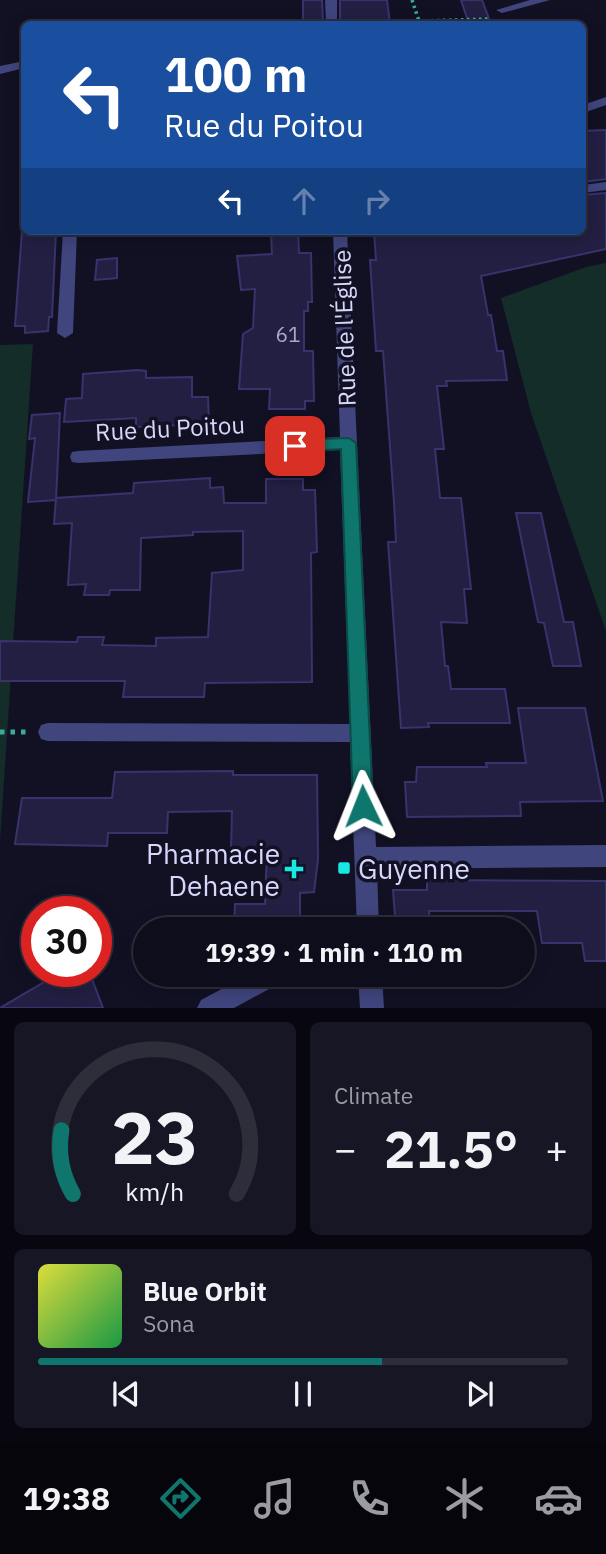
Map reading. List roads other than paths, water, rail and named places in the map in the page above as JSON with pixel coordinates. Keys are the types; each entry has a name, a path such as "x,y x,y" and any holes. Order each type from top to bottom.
{"street":[{"path":"331,0 332,21"},
{"path":"502,9 544,0"},
{"path":"0,70 21,66"},
{"path":"586,107 606,101"},
{"path":"586,189 606,186"},
{"path":"65,333 70,235"},
{"name":"Rue de l'Église","path":"340,235 368,917"},
{"name":"Rue du Poitou","path":"78,457 349,443"},
{"path":"48,732 360,733"},
{"path":"365,858 606,856"},
{"path":"209,1008 249,987"},
{"path":"371,987 372,1008"}],"place":[{"name":"Guyenne","path":"344,868"},
{"name":"Pharmacie Dehaene","path":"294,869"}]}
